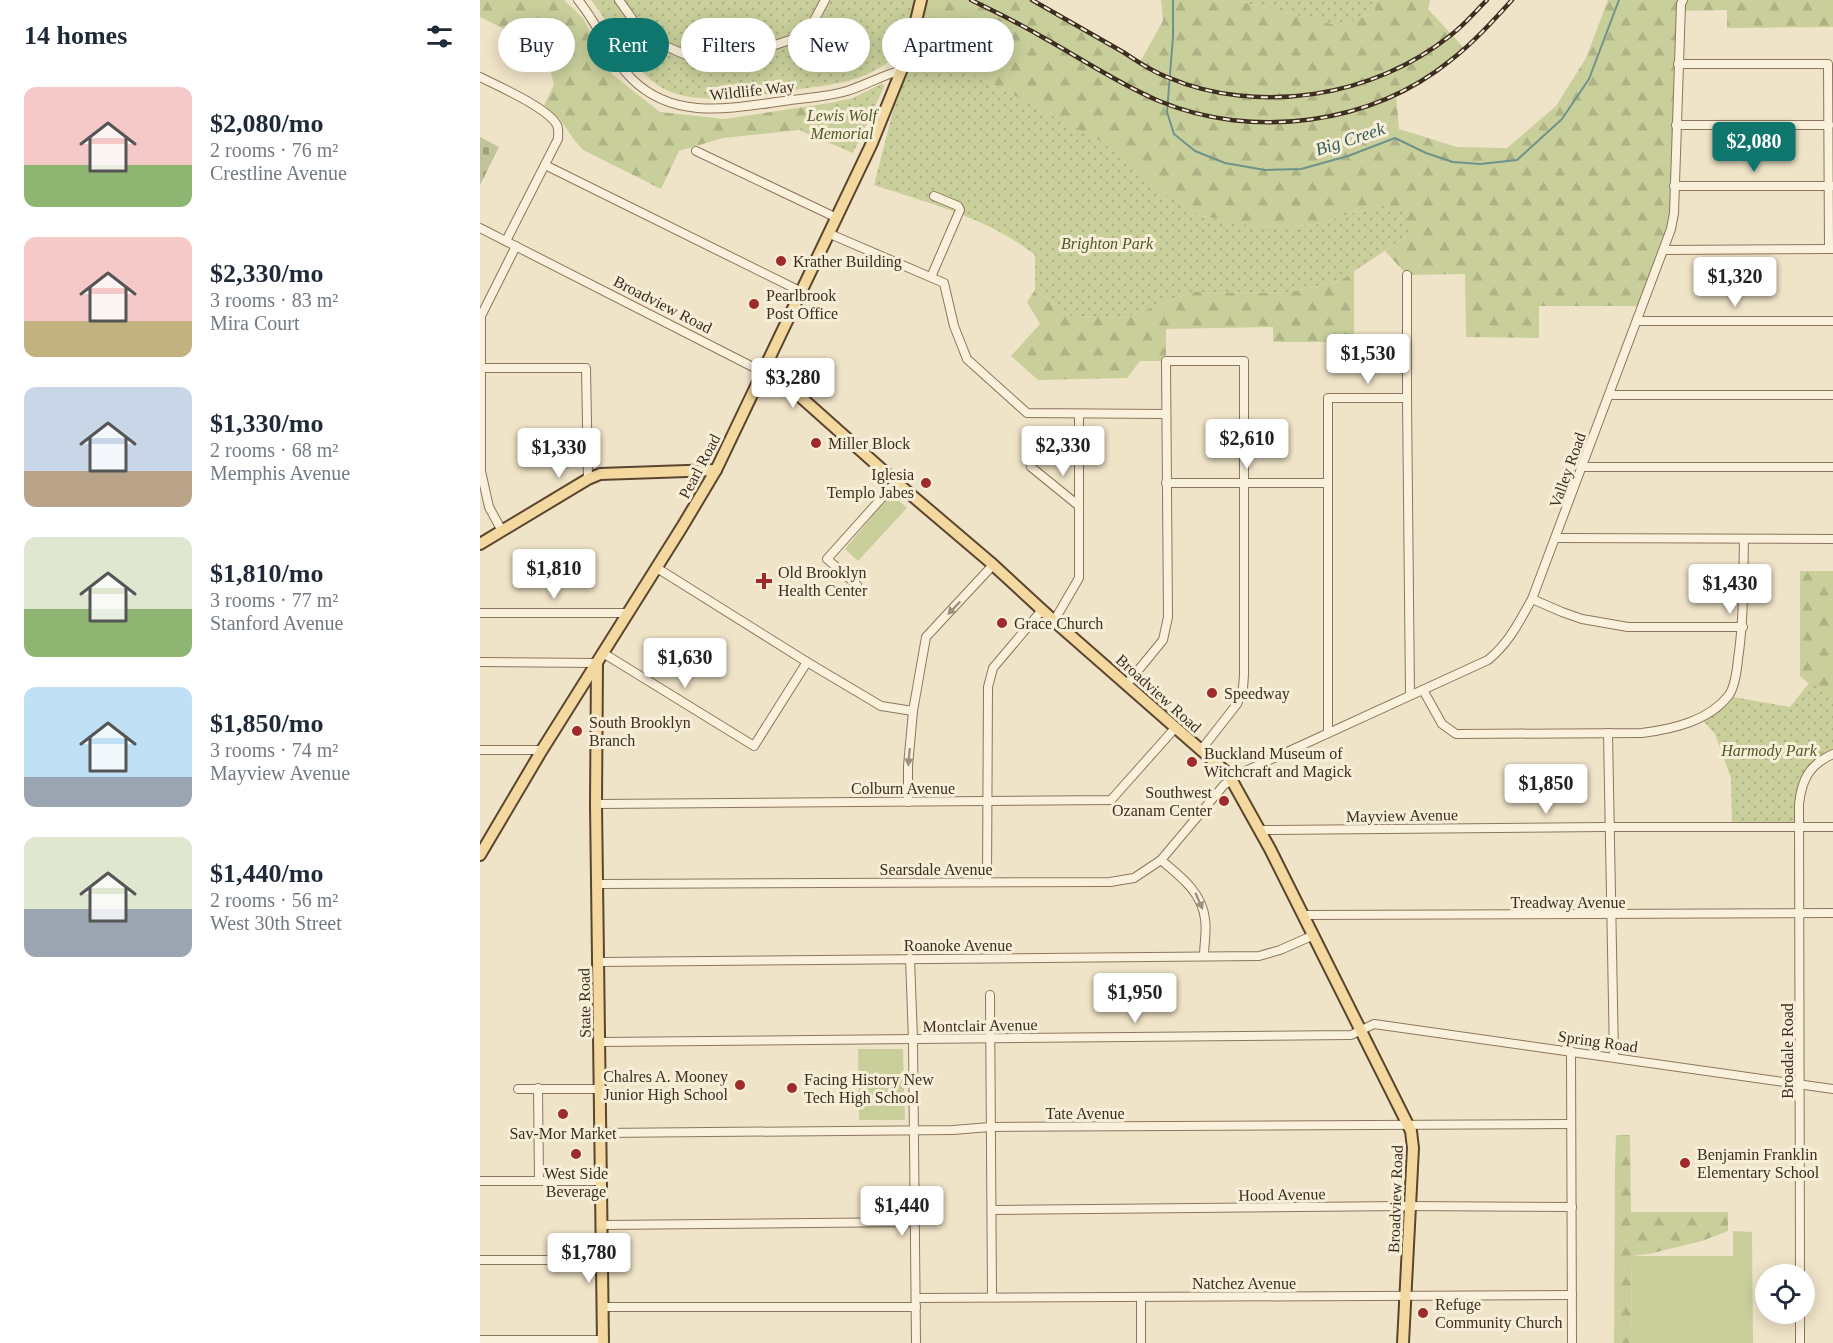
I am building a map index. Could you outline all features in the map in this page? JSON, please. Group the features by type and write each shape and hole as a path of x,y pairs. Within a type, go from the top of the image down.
{"main road":[{"name":"Pearl Road","path":"917,18 921,0"},
{"name":"Pearl Road","path":"482,850 716,470 830,234 872,143 901,72"},
{"name":"Broadview Road","path":"764,370 776,375 993,565 1176,727 1231,779 1304,915 1409,1125 1413,1148 1403,1343"},
{"path":"480,544 600,474 716,470"},
{"name":"State Road","path":"597,663 596,804 603,1342"}],"street":[{"name":"Wildlife Way","path":"578,0 633,81 649,93 687,108 709,110 733,108 843,92 897,72"},
{"path":"619,0 645,37 695,59 720,54 758,51 794,39 808,32 825,0"},
{"name":"Valley Road","path":"1231,779 1488,660 1512,636 1532,599 1556,538 1664,250 1674,215 1678,64 1683,0"},
{"path":"1664,250 1831,249 1828,64 1678,64"},
{"path":"480,76 529,101 552,119 558,129 558,139 506,241"},
{"path":"1676,125 1829,125"},
{"path":"696,151 837,218"},
{"path":"545,165 802,292"},
{"path":"1674,186 1831,186"},
{"path":"931,277 960,210 958,206 934,196"},
{"name":"Broadview Road","path":"480,228 751,366 764,370"},
{"path":"830,234 944,283 954,326 967,359 1027,413 1166,414"},
{"path":"502,531 489,507 481,471 481,316 516,246"},
{"path":"1407,275 1410,695"},
{"path":"1637,321 1833,321"},
{"path":"1127,684 1162,640 1168,617 1166,361 1244,361 1243,688 1238,704 1201,750"},
{"path":"481,368 586,368 588,479"},
{"path":"1610,395 1833,395"},
{"path":"1328,733 1328,398 1407,398"},
{"path":"1054,621 1079,578 1079,414"},
{"path":"1583,467 1833,466"},
{"path":"1031,467 1079,506"},
{"path":"857,585 827,559 896,482"},
{"path":"1166,483 1328,483"},
{"path":"1556,538 1833,539"},
{"path":"1423,690 1442,724 1456,734 1642,733 1661,731 1697,719 1716,708 1730,693 1737,671 1743,627 1744,539"},
{"path":"908,802 908,766 913,711 926,637 993,565"},
{"path":"657,568 882,706 913,711"},
{"path":"1532,599 1582,619 1620,626 1743,627"},
{"path":"987,882 988,687 993,668 1042,610"},
{"path":"480,613 628,613"},
{"path":"603,653 754,746 807,662"},
{"path":"480,662 597,663"},
{"name":"Colburn Avenue","path":"596,804 1111,800 1176,727"},
{"path":"1608,733 1614,1057"},
{"path":"480,750 542,750"},
{"name":"Broadale Road","path":"1800,1264 1799,804 1803,781 1816,765 1833,754"},
{"name":"Searsdale Avenue","path":"598,884 1110,882 1134,878 1161,860 1231,779"},
{"name":"Mayview Avenue","path":"1260,830 1833,827"},
{"path":"1161,860 1193,889 1200,901 1205,919 1203,956"},
{"name":"Treadway Avenue","path":"1304,915 1833,913"},
{"name":"Roanoke Avenue","path":"598,962 1259,956 1280,950 1314,935"},
{"path":"910,958 916,1343"},
{"path":"990,995 992,1297"},
{"name":"Spring Road","path":"1361,1029 1374,1024 1833,1089"},
{"name":"Montclair Avenue","path":"599,1042 1351,1035 1361,1029"},
{"path":"1571,1051 1572,1343"},
{"path":"538,1088 538,1181"},
{"path":"518,1089 600,1089"},
{"name":"Tate Avenue","path":"601,1133 953,1130 990,1127 1570,1124"},
{"path":"480,1181 602,1181"},
{"name":"Hood Avenue","path":"992,1210 1410,1206 1572,1207"},
{"path":"602,1224 915,1222"},
{"path":"480,1260 602,1260"},
{"name":"Natchez Avenue","path":"916,1298 1572,1295"},
{"path":"1141,1297 1141,1343"},
{"path":"603,1308 916,1307"},
{"path":"1800,1324 1800,1343"},
{"path":"480,1340 603,1342"}],"green space":[{"path":"480,0 564,0 583,18 587,26 587,72 611,72 660,112 725,119 830,103 799,130 723,138 679,151 661,189 583,150 559,118 544,105 554,85 551,72 575,72 575,18 498,18 498,26 480,17"},
{"path":"591,0 918,0 914,18 882,18 882,66 868,74 844,82 819,86 744,97 707,99 673,93 659,86 643,72 669,72 669,18 604,18"},
{"path":"921,0 1032,0 1140,62 1163,21 1161,0 1234,0 1341,26 1375,12 1374,0 1430,0 1428,9 1464,48 1451,60 1396,94 1399,129 1457,147 1507,148 1556,106 1586,58 1608,0 1833,0 1833,27 1727,28 1727,10 1680,11 1674,215 1642,306 1539,306 1539,338 1466,337 1465,274 1407,275 1385,251 1410,234 1379,205 1314,225 1258,227 1202,216 1153,187 1103,143 969,72 1014,72 1014,18 917,18"},
{"path":"1234,0 1374,0 1375,12 1341,26"},
{"name":"Brighton Park","path":"903,72 970,72 1104,143 1153,187 1202,216 1258,227 1314,225 1379,205 1406,212 1410,234 1338,282 1285,293 1193,292 1124,318 1071,316 1035,290 1035,255 1017,242 958,213 874,185"},
{"name":"Lewis Wolf Memorial","path":"883,83 884,87 853,153 799,130 830,103 853,98"},
{"path":"480,137 499,147 480,185"},
{"path":"1354,271 1354,342 1273,342 1273,327 1166,329 1166,361 1140,361 1127,378 1038,380 1011,356 1040,324 1027,302 1035,290 1071,316 1124,318 1193,292 1285,293 1338,282"},
{"path":"891,494 907,508 858,561 845,549"},
{"path":"1800,571 1833,571 1833,705 1800,676"},
{"name":"Harmody Park","path":"1809,683 1833,695 1833,754 1803,781 1800,827 1732,827 1731,778 1715,734 1703,721 1727,705 1733,697 1790,707"},
{"path":"858,1049 903,1049 905,1120 859,1120"},
{"path":"1616,1135 1630,1135 1631,1212 1728,1212 1728,1231 1702,1241 1632,1256 1631,1343 1614,1343"},
{"path":"1733,1231 1752,1232 1753,1343 1631,1343 1632,1256 1733,1256"}],"waterway":[{"name":"Big Creek","path":"1173,0 1173,37 1167,112 1174,134 1195,151 1225,163 1265,170 1301,169 1348,156 1395,138 1426,153 1453,162 1480,164 1517,160 1562,119 1589,79 1619,0"}],"railway":[{"path":"971,0 1159,101 1195,113 1233,120 1272,122 1310,119 1348,112 1385,99 1419,82 1467,46 1512,0"},
{"path":"1032,0 1167,77 1202,89 1239,96 1277,97 1314,94 1351,86 1387,73 1420,56 1451,35 1487,0"}],"place":[{"name":"Krather Building","path":"781,261"},
{"name":"Pearlbrook Post Office","path":"754,304"},
{"name":"Miller Block","path":"816,443"},
{"name":"Iglesia Templo Jabes","path":"926,483"},
{"name":"Old Brooklyn Health Center","path":"764,581"},
{"name":"Grace Church","path":"1002,623"},
{"name":"Speedway","path":"1212,693"},
{"name":"South Brooklyn Branch","path":"577,731"},
{"name":"Buckland Museum of Witchcraft and Magick","path":"1192,762"},
{"name":"Southwest Ozanam Center","path":"1224,801"},
{"name":"Chalres A. Mooney Junior High School","path":"740,1085"},
{"name":"Facing History New Tech High School","path":"792,1088"},
{"name":"Sav-Mor Market","path":"563,1114"},
{"name":"West Side Beverage","path":"576,1154"},
{"name":"Benjamin Franklin Elementary School","path":"1685,1163"},
{"name":"Refuge Community Church","path":"1423,1313"}]}
